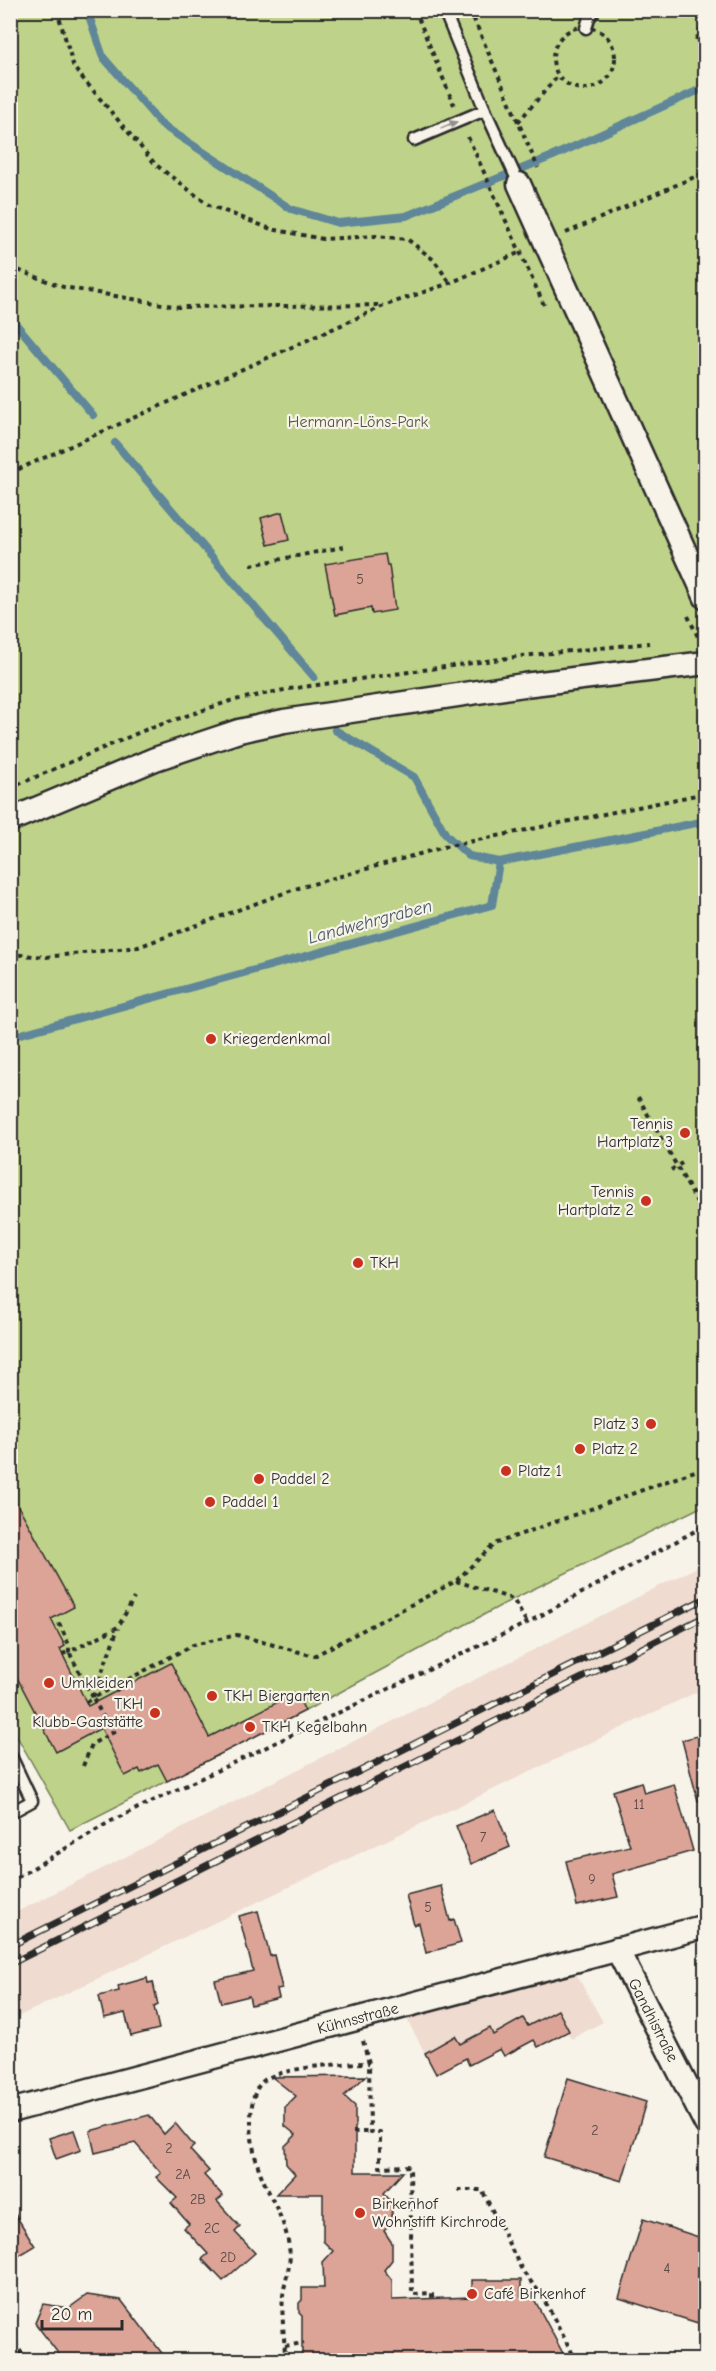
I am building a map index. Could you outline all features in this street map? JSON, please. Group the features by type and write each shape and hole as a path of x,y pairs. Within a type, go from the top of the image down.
{"street":[{"path":"519,184 705,598"},
{"path":"10,820 155,759 239,731 284,721 513,687 705,663"},
{"name":"Kühnsstraße","path":"10,2111 705,1926"},
{"name":"Gandhistraße","path":"617,1949 705,2124"}],"lane":[{"path":"444,10 485,110 519,184"},
{"path":"586,28 595,10"},
{"path":"414,140 485,110"},
{"path":"10,1754 32,1801 10,1813"}],"path":[{"path":"57,10 74,68 156,165 209,205 272,229 324,239 376,236 407,239 434,260 450,283"},
{"path":"415,10 460,120 494,194"},
{"path":"470,10 541,174"},
{"path":"696,40 705,18"},
{"path":"586,28 604,35 611,43 614,53 611,74 595,87 574,88 558,76 553,57 555,47 567,32 586,28"},
{"path":"518,122 558,76"},
{"path":"10,473 386,305 450,283 705,172"},
{"path":"10,267 63,287 178,307 386,305"},
{"path":"251,565 348,546"},
{"path":"10,954 46,957 138,947 295,889 444,847 705,793"},
{"path":"638,1097 705,1218"},
{"path":"671,1170 682,1163"},
{"path":"86,1702 193,1645 237,1635 315,1656 456,1581 494,1544 705,1467"},
{"path":"10,1882 111,1821 527,1623 705,1526"},
{"path":"456,1581 513,1599 527,1623"},
{"path":"93,1698 118,1627 134,1598"},
{"path":"59,1623 69,1645 69,1652 112,1733"},
{"path":"62,1654 118,1627"},
{"path":"83,1766 92,1744 120,1730"},
{"path":"363,2040 369,2063 370,2132"},
{"path":"285,2361 283,2297 290,2260 289,2247 285,2226 258,2166 252,2145 252,2099 262,2082 286,2072 369,2063"},
{"path":"353,2132 380,2132 380,2167 410,2166 412,2294 432,2293 432,2300"},
{"path":"458,2190 482,2190 524,2272 541,2294 576,2361"},
{"path":"10,2335 26,2361"},
{"path":"285,2346 304,2343"}],"shaded area":[{"path":"705,1563 705,1688 11,2020 11,1915"},
{"path":"569,1961 603,2022 571,2039 567,2032 538,2047 533,2041 504,2056 499,2049 469,2065 465,2058 436,2074 400,2006"}],"green space":[{"name":"Hermann-Löns-Park","path":"10,11 706,11 705,1505 513,1599 305,1711 70,1830 10,1724"}],"building":[{"path":"282,512 289,540 268,545 261,518"},
{"path":"385,554 387,565 389,565 395,610 372,614 371,608 335,615 325,564"},
{"path":"10,1491 74,1607 51,1619 65,1646 60,1649 88,1706 171,1663 209,1737 296,1693 305,1711 167,1781 158,1764 141,1773 139,1769 125,1776 101,1728 56,1752 10,1664"},
{"path":"705,1734 705,1800 698,1801 682,1740"},
{"path":"641,1782 644,1793 674,1784 693,1851 612,1874 618,1897 577,1906 566,1861 630,1846 613,1791"},
{"path":"495,1810 510,1847 471,1864 456,1826"},
{"path":"441,1886 450,1921 454,1919 461,1943 426,1953 419,1923 414,1925 406,1895"},
{"path":"258,1911 270,1956 274,1955 282,1988 277,1989 279,1998 251,2005 249,1996 221,2003 215,1980 253,1971 239,1916"},
{"path":"147,1978 148,1983 153,1982 158,2005 154,2007 159,2029 131,2036 125,2013 104,2018 99,1996 119,1991 118,1986"},
{"path":"558,2010 569,2031 538,2047 534,2040 504,2056 500,2049 469,2065 466,2058 436,2074 425,2053 455,2036 460,2044 490,2028 493,2035 523,2018 528,2026"},
{"name":"Birkenhof Wohnstift Kirchrode","path":"366,2076 344,2096 355,2106 355,2172 403,2172 384,2193 392,2203 392,2222 384,2231 392,2243 392,2260 384,2270 392,2280 392,2300 472,2297 472,2280 521,2280 521,2297 533,2297 567,2361 302,2361 302,2316 299,2313 299,2303 302,2300 302,2288 324,2288 323,2262 333,2251 323,2241 323,2194 276,2194 295,2174 286,2164 285,2146 296,2135 285,2126 285,2107 296,2096 272,2077"},
{"path":"568,2078 646,2102 622,2181 544,2157"},
{"path":"149,2115 164,2134 175,2123 194,2146 190,2150 209,2171 204,2175 223,2196 217,2201 240,2227 235,2232 255,2253 223,2281 202,2259 208,2254 184,2228 189,2224 171,2203 177,2198 156,2177 161,2173 135,2143 95,2153 90,2131"},
{"path":"74,2130 81,2150 56,2159 49,2138"},
{"path":"10,2206 35,2246 10,2261"},
{"path":"643,2219 705,2239 705,2297 698,2323 619,2298"},
{"path":"87,2295 121,2300 168,2361 64,2361 35,2323 43,2304 69,2308"}],"waterway":[{"path":"87,10 103,57 162,125 291,209 338,223 406,216 553,156 706,87"},
{"path":"10,317 93,415"},
{"path":"115,443 314,677"},
{"path":"335,730 414,777 446,835 469,856 499,862"},
{"name":"Landwehrgraben","path":"10,1037 492,905 499,862 706,821"}],"railway":[{"path":"10,1946 706,1598"},
{"path":"10,1964 706,1616"}],"place":[{"name":"Kriegerdenkmal","path":"211,1039"},
{"name":"Tennis Hartplatz 3","path":"685,1133"},
{"name":"Tennis Hartplatz 2","path":"646,1201"},
{"name":"TKH","path":"358,1263"},
{"name":"Platz 3","path":"651,1424"},
{"name":"Platz 2","path":"580,1449"},
{"name":"Platz 1","path":"506,1471"},
{"name":"Paddel 2","path":"259,1479"},
{"name":"Paddel 1","path":"210,1502"},
{"name":"Umkleiden","path":"49,1683"},
{"name":"TKH Biergarten","path":"212,1696"},
{"name":"TKH Klubb-Gaststätte","path":"155,1713"},
{"name":"TKH Kegelbahn","path":"250,1727"},
{"name":"Birkenhof Wohnstift Kirchrode","path":"360,2213"},
{"name":"Café Birkenhof","path":"472,2294"}]}
